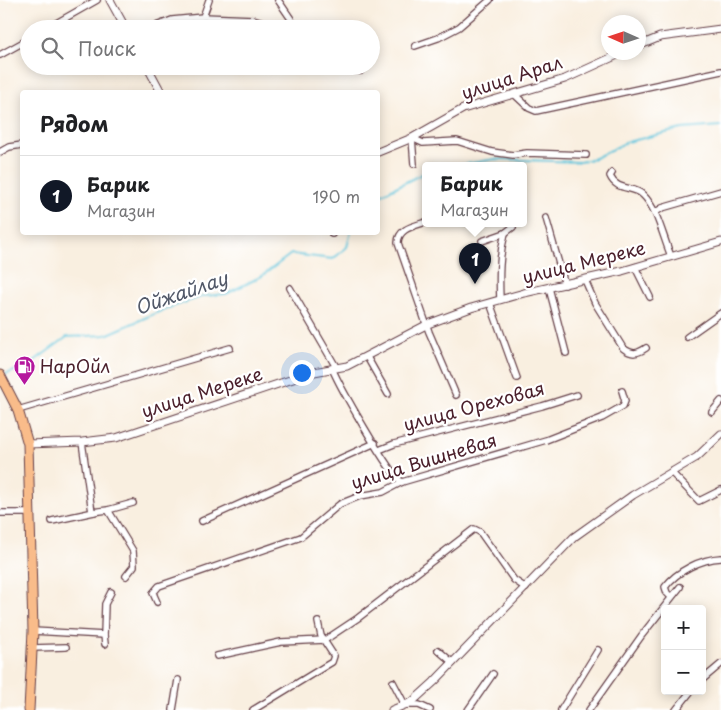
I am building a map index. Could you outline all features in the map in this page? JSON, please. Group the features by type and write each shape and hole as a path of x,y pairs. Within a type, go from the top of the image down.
{"main road":[{"path":"0,375 18,410 28,444 33,631 30,710"}],"street":[{"path":"62,20 97,0"},
{"path":"110,0 121,20"},
{"path":"203,18 209,0"},
{"path":"278,0 290,20"},
{"path":"415,46 438,38 459,27 490,0"},
{"path":"172,20 203,18 258,20"},
{"path":"646,43 660,37 721,30"},
{"path":"0,55 20,44"},
{"name":"улица Арал","path":"380,151 412,138 463,109 565,79 607,60"},
{"path":"514,94 529,108 536,111 721,71"},
{"path":"152,75 159,90"},
{"path":"414,164 412,138 423,143 457,141 492,152 513,155 527,153 586,155"},
{"path":"0,152 9,147 20,145"},
{"path":"612,173 610,176 615,184 639,191 656,212 655,216 671,256"},
{"path":"656,212 662,208 721,191"},
{"path":"546,218 565,285"},
{"path":"422,224 403,231 398,237 398,243 456,396"},
{"path":"482,241 505,233 514,227"},
{"path":"500,252 505,233"},
{"path":"490,238 496,238 500,242 498,271 500,300"},
{"name":"улица Мереке","path":"28,444 82,442 116,438 232,398 334,367 347,366 428,324 490,303 635,267 721,242"},
{"path":"635,267 650,297"},
{"path":"585,280 594,303 623,348 630,354 636,354 646,348"},
{"path":"290,288 379,450 396,478 402,482"},
{"path":"549,288 566,353"},
{"path":"490,303 517,378"},
{"path":"687,337 721,313"},
{"path":"18,410 230,348"},
{"path":"367,357 388,394"},
{"name":"улица Вишневая","path":"157,602 153,593 159,586 301,537 340,504 360,496 382,492 402,482 546,440 602,418 623,406 625,400 622,391"},
{"name":"улица Ореховая","path":"379,450 394,444 542,406 577,395"},
{"path":"712,412 721,401"},
{"path":"406,705 434,682 453,663 574,537 634,495 697,457 721,434"},
{"path":"82,442 91,512"},
{"path":"202,521 375,443"},
{"path":"671,472 699,501 721,490"},
{"path":"52,521 108,510 133,502"},
{"path":"108,510 132,551 134,566 126,576"},
{"path":"0,514 31,513"},
{"path":"217,656 281,642 324,640 358,618 474,529 480,532 514,580 526,588"},
{"path":"671,597 667,593 666,587 671,580 702,562 721,558"},
{"path":"589,710 680,587"},
{"path":"105,644 105,604 111,592"},
{"path":"253,710 332,662 334,656 324,640 318,622"},
{"path":"33,631 104,634"},
{"path":"32,648 66,647"},
{"path":"438,650 453,663"},
{"path":"561,710 598,650"},
{"path":"706,677 721,664"},
{"path":"468,710 493,674"},
{"path":"173,710 178,680"},
{"path":"393,682 406,705"},
{"path":"676,710 688,695"},
{"path":"392,710 406,705 419,705 430,710"}],"waterway":[{"name":"Ойжайлау","path":"478,162 495,159 580,162 595,158 627,142 682,129 721,126"},
{"name":"Ойжайлау","path":"380,195 422,174"},
{"name":"Ойжайлау","path":"6,374 26,367 67,337 106,335 163,310 204,296 226,294 262,276 291,254 333,259 347,247 350,235"}],"place":[{"name":"Барик","path":"475,284"},
{"name":"НарОйл","path":"24,386"}]}
